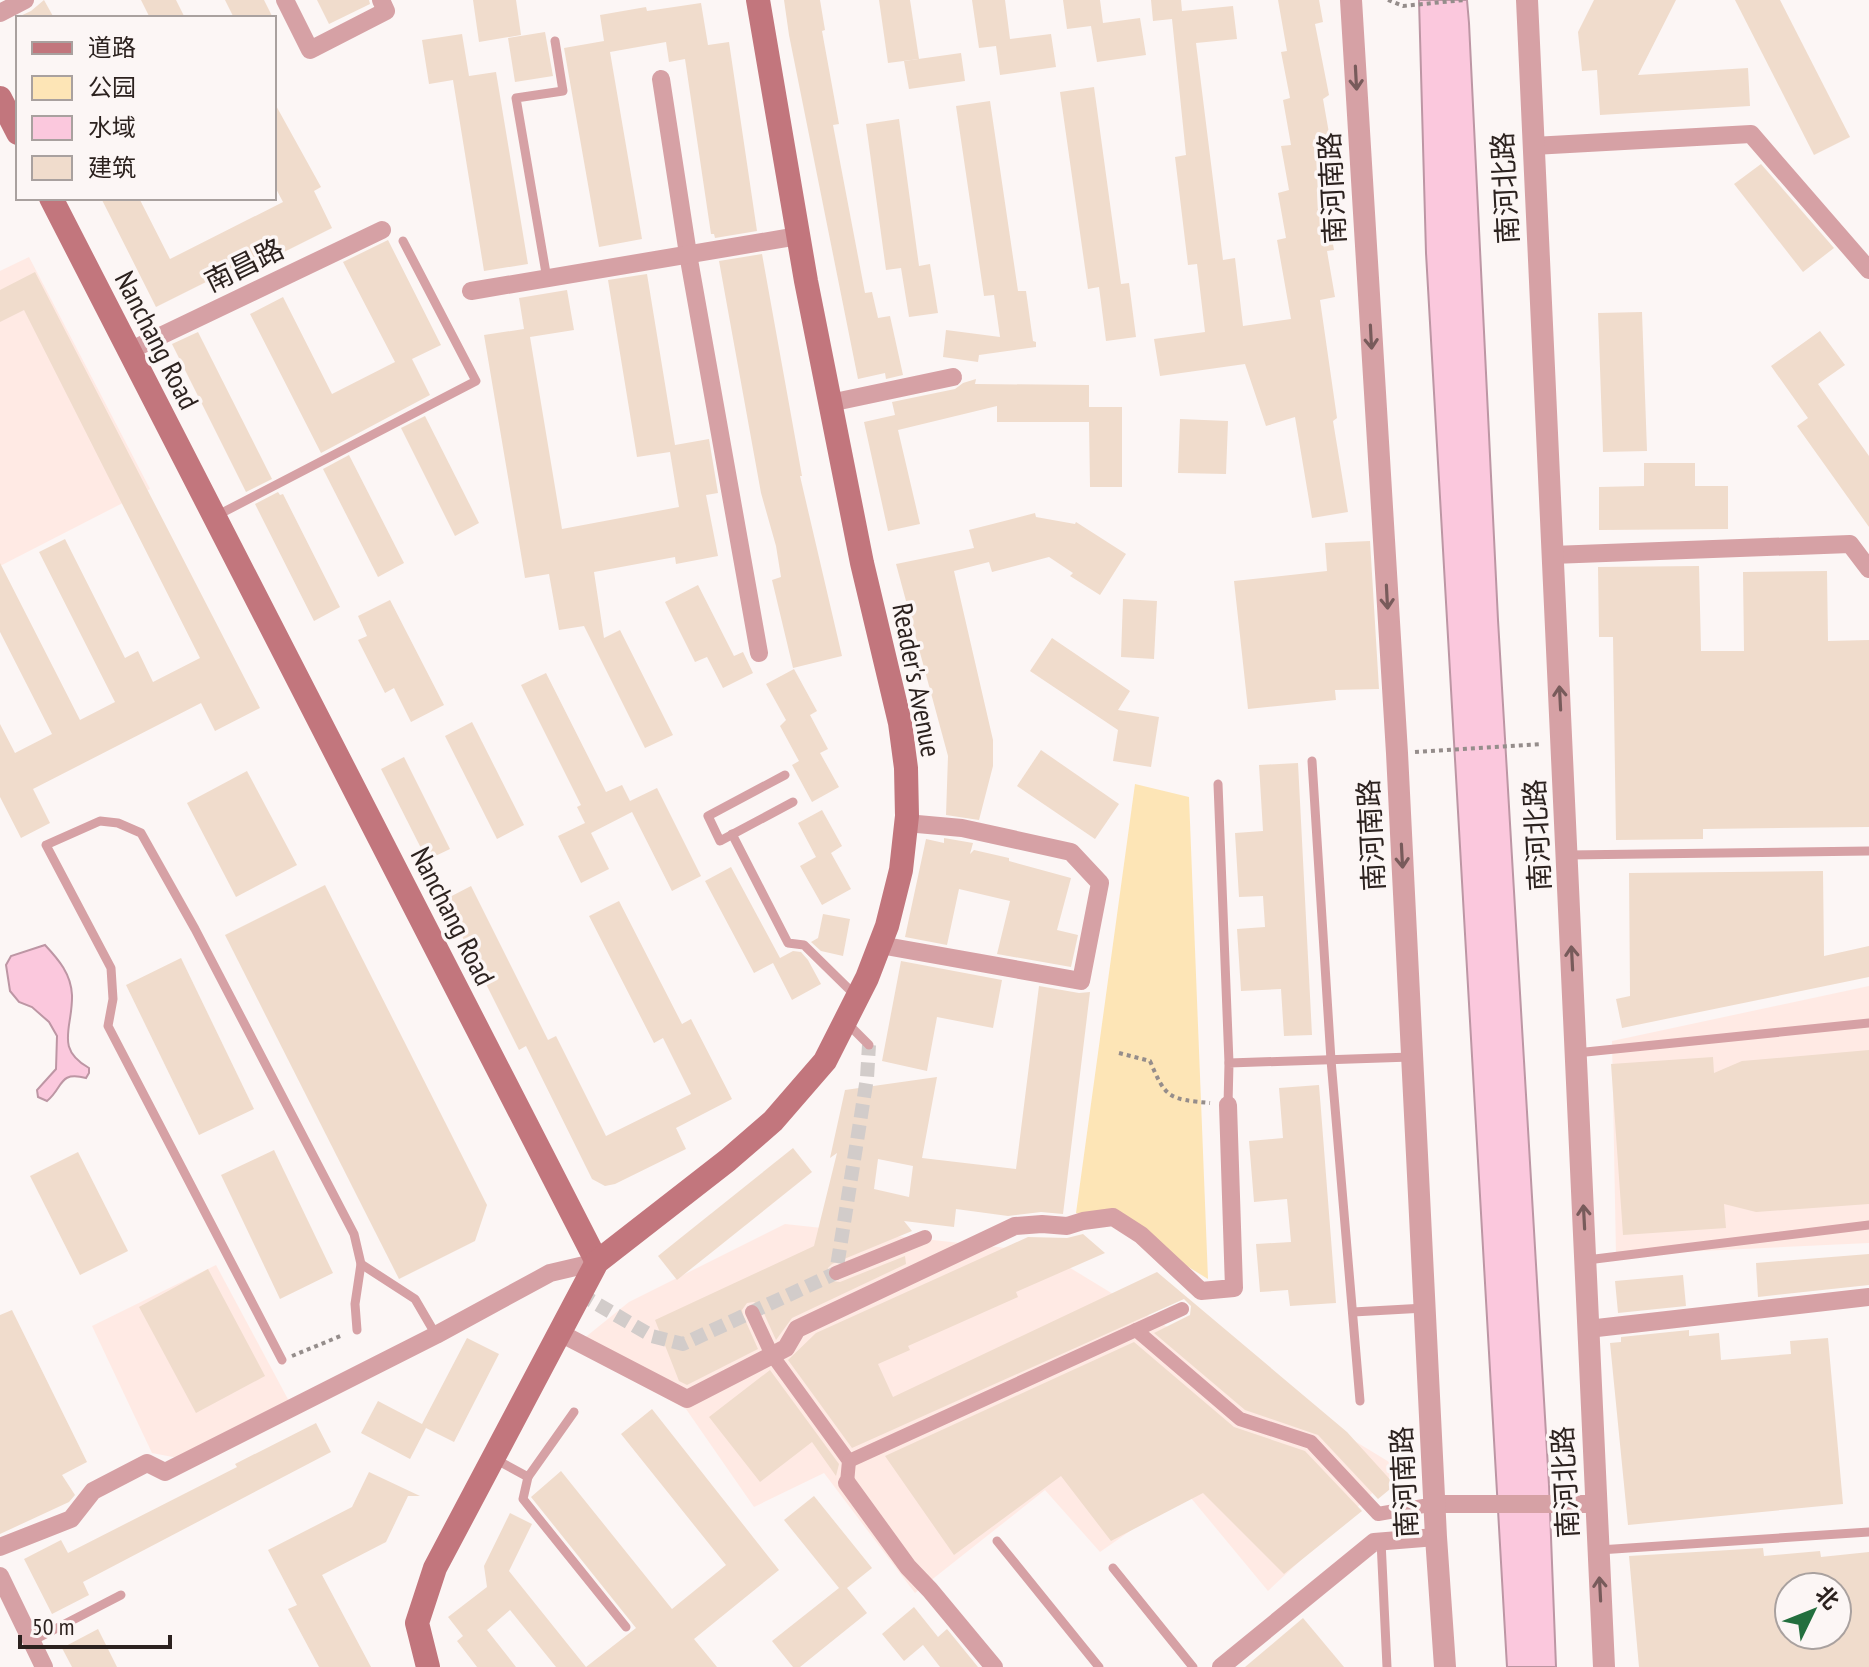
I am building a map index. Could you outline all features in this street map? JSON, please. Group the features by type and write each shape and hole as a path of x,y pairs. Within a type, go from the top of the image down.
{"main road":[{"name":"Reader's Avenue","path":"597,1262 773,1121 825,1061 858,998 880,945 901,870 906,823 906,768 900,723 862,563 830,403 758,0"},
{"path":"0,98 16,129"},
{"name":"Nanchang Road","path":"52,200 597,1262"},
{"path":"428,1667 417,1623 435,1568 597,1262"}],"street":[{"path":"0,13 25,0"},
{"path":"285,0 310,50 386,11 381,0"},
{"name":"南河南路","path":"1351,0 1397,753 1445,1667"},
{"name":"南河北路","path":"1527,0 1604,1667"},
{"path":"661,79 688,254 759,653"},
{"path":"1533,146 1751,134 1869,270"},
{"name":"南昌路","path":"129,351 382,230"},
{"path":"471,291 798,236"},
{"path":"830,403 953,377"},
{"path":"1552,555 1850,544 1869,569"},
{"path":"880,945 1081,981 1100,883 1071,852 962,828 906,823"},
{"path":"560,1333 687,1399 786,1348 797,1329 1015,1226 1067,1226 1113,1217 1141,1235 1201,1291 1234,1288 1228,1105"},
{"path":"836,1273 925,1237"},
{"path":"0,1547 71,1519 93,1491 147,1463 165,1472 436,1335 550,1273 597,1262"},
{"path":"1588,1329 1869,1297"},
{"path":"849,1461 1182,1309"},
{"path":"752,1312 772,1355 849,1461 847,1483 908,1567 994,1667"},
{"path":"1136,1330 1240,1419 1311,1442 1378,1514 1435,1504 1597,1504"},
{"path":"1221,1667 1374,1542 1436,1537"},
{"path":"0,1576 44,1667"}],"lane":[{"path":"547,279 516,98 563,91 555,41"},
{"path":"214,517 476,381 403,241"},
{"path":"1312,761 1331,1060 1360,1401"},
{"path":"785,775 708,816 720,841 793,802"},
{"path":"1218,784 1228,1105"},
{"path":"282,1360 108,1026 113,999 111,968 46,845 100,821 118,823 141,833 195,929 354,1234 361,1264 355,1304 357,1330"},
{"path":"732,834 788,943 804,945 858,998"},
{"path":"1568,855 1869,851"},
{"path":"846,1021 869,1045"},
{"path":"1576,1053 1869,1023"},
{"path":"1229,1063 1412,1057"},
{"path":"1586,1260 1869,1225"},
{"path":"361,1264 415,1299 436,1335"},
{"path":"1353,1312 1425,1308"},
{"path":"574,1412 528,1477 523,1499 626,1627"},
{"path":"493,1458 528,1477"},
{"path":"1599,1550 1869,1532"},
{"path":"997,1541 1099,1667"},
{"path":"1381,1541 1387,1667"},
{"path":"1113,1568 1193,1667"},
{"path":"32,1641 121,1595"}],"path":[{"path":"1388,0 1403,6 1464,0"},
{"path":"1423,751 1519,745"},
{"path":"1119,1053 1150,1061 1162,1090 1180,1100 1228,1105"},
{"path":"282,1360 357,1330"}],"shaded area":[{"path":"29,257 150,489 0,566 0,271"},
{"path":"1869,986 1869,1243 1616,1255 1612,1041"},
{"path":"785,1224 1044,1252 1399,1468 1268,1591 1186,1492 1100,1552 1045,1490 915,1593 824,1473 754,1507 686,1409 572,1348 629,1302"},
{"path":"216,1265 290,1403 178,1458 152,1453 92,1326"}],"green space":[{"path":"1135,784 1189,797 1208,1279 1117,1223 1076,1213"}],"water":[{"path":"1419,0 1467,0 1469,23 1498,620 1549,1485 1556,1667 1507,1667 1426,253"},
{"path":"45,945 63,968 71,987 69,1045 78,1060 89,1068 86,1078 77,1076 66,1079 47,1101 38,1097 37,1090 56,1069 57,1036 49,1022 32,1007 19,1002 10,991 6,965 11,956"}],"building":[{"path":"44,0 53,16 20,16"},
{"path":"141,0 176,0 184,16 149,16"},
{"path":"225,0 264,0 272,16 233,16"},
{"path":"317,0 369,0 370,4 329,24"},
{"path":"473,0 516,0 521,35 479,42"},
{"path":"784,0 820,0 825,30 822,31 839,124 833,125 865,293 872,292 878,318 890,316 903,375 886,379 885,373 858,379"},
{"path":"879,0 910,0 919,59 888,63"},
{"path":"972,0 1005,0 1010,39 1051,34 1056,67 1000,75 996,46 979,48"},
{"path":"1063,0 1100,0 1103,23 1140,18 1146,55 1097,62 1091,26 1067,29"},
{"path":"1151,0 1181,0 1182,11 1233,6 1237,39 1196,43 1223,260 1235,258 1243,326 1291,319 1277,240 1286,238 1278,193 1289,190 1281,146 1291,145 1283,100 1290,98 1281,52 1287,51 1278,0 1319,0 1323,22 1315,24 1329,95 1323,99 1332,150 1325,151 1332,197 1325,198 1334,250 1327,251 1335,297 1320,300 1337,418 1333,421 1348,512 1312,518 1295,417 1266,426 1245,364 1160,376 1154,339 1205,332 1197,264 1188,265 1175,157 1186,155 1172,19 1153,21"},
{"path":"1594,0 1676,0 1638,75 1748,68 1750,106 1600,115 1597,70 1582,71 1578,32"},
{"path":"1735,0 1780,0 1850,137 1814,155"},
{"path":"701,3 708,45 729,42 757,231 715,238 711,234 685,59 669,62 666,42 610,52 642,239 599,247 564,48 604,41 600,15 646,7 647,11"},
{"path":"545,32 553,76 515,82 508,38"},
{"path":"462,34 469,76 496,72 528,264 484,271 453,80 429,84 422,40"},
{"path":"961,53 965,81 909,89 904,61"},
{"path":"1094,87 1121,284 1129,283 1136,337 1106,341 1099,287 1088,289 1060,92"},
{"path":"990,101 1018,291 1026,291 1036,347 979,355 978,362 943,357 946,330 1000,337 994,295 984,296 956,106"},
{"path":"276,106 321,187 314,191 332,228 210,289 206,282 156,307 102,200 140,200 170,259 283,202 276,189"},
{"path":"899,119 919,266 930,264 938,313 909,317 901,268 886,270 866,124"},
{"path":"1761,164 1834,248 1803,272 1734,184"},
{"path":"388,240 441,345 412,359 430,395 321,453 250,314 283,297 332,394 395,362 343,262"},
{"path":"762,254 800,476 842,656 793,668 772,580 781,577 776,546 761,493 719,261"},
{"path":"35,272 260,708 215,731 201,703 33,789 50,823 21,838 0,797 0,724 15,753 52,734 0,632 0,563 80,720 115,702 39,552 65,539 125,658 138,651 153,682 200,658 24,310 0,322 0,290"},
{"path":"647,274 675,445 709,439 718,493 706,495 718,556 676,564 675,557 594,572 604,638 620,630 673,735 645,748 584,626 559,630 549,574 525,578 484,335 524,329 519,298 567,290 574,330 530,337 562,529 679,507 670,452 637,457 608,280"},
{"path":"1642,312 1647,451 1603,452 1598,313"},
{"path":"1820,331 1845,365 1818,384 1869,456 1869,527 1797,426 1808,418 1771,366"},
{"path":"198,332 272,479 246,492 172,344"},
{"path":"976,379 975,384 1089,385 1089,407 1122,407 1122,487 1090,487 1089,422 997,422 997,406 898,430 920,524 888,531 864,422 895,415 892,402 955,389"},
{"path":"425,416 479,523 455,536 401,428"},
{"path":"1180,419 1228,421 1226,474 1178,473"},
{"path":"349,455 404,563 378,577 323,469"},
{"path":"1644,463 1695,463 1695,486 1728,486 1728,529 1599,530 1599,487 1644,486"},
{"path":"278,492 283,494 340,607 314,621 255,504"},
{"path":"1035,513 1036,517 1076,522 1126,554 1100,595 1070,576 1073,573 1049,557 992,572 989,562 954,571 993,740 993,766 979,820 946,815 948,756 896,564 974,548 969,530"},
{"path":"1370,541 1379,689 1335,690 1336,700 1248,709 1234,581 1327,571 1325,543"},
{"path":"1699,566 1701,651 1744,651 1743,572 1827,571 1828,641 1869,640 1869,827 1703,829 1703,839 1616,840 1613,637 1599,637 1598,567"},
{"path":"698,585 734,656 743,652 753,673 723,688 707,657 695,662 665,602"},
{"path":"1123,599 1157,601 1154,659 1121,657"},
{"path":"390,600 444,705 411,722 394,688 385,693 358,640 367,636 358,616"},
{"path":"1052,638 1130,691 1118,710 1159,717 1151,767 1113,761 1118,730 1030,671"},
{"path":"794,669 817,711 810,715 828,749 820,753 839,787 812,802 792,765 799,761 780,726 786,720 766,684"},
{"path":"546,673 606,792 622,785 630,801 657,788 701,876 672,891 632,812 591,833 609,869 581,883 558,836 585,823 577,807 581,805 521,685"},
{"path":"472,722 524,825 497,839 445,736"},
{"path":"1041,750 1119,804 1095,839 1017,786"},
{"path":"404,757 450,849 427,860 381,769"},
{"path":"1298,763 1312,1035 1284,1036 1281,989 1241,991 1237,929 1265,927 1263,896 1239,897 1235,833 1263,831 1259,765"},
{"path":"247,771 297,865 236,897 187,803"},
{"path":"822,810 842,846 831,853 851,889 822,905 800,866 816,857 798,823"},
{"path":"944,838 973,843 970,854 974,850 1009,858 1009,861 1071,878 1057,930 1078,935 1071,967 997,954 1010,901 959,889 947,945 905,937 926,839 944,843"},
{"path":"731,867 780,958 793,951 801,952 821,984 792,1000 773,963 754,973 705,881"},
{"path":"1823,871 1824,956 1869,946 1869,977 1622,1028 1616,999 1630,996 1629,873"},
{"path":"325,885 487,1205 475,1241 399,1279 225,935"},
{"path":"471,886 548,1040 556,1036 606,1136 691,1094 663,1038 654,1043 589,916 619,901 682,1024 691,1019 732,1099 676,1128 686,1149 615,1184 605,1186 592,1179 526,1046 519,1050 444,900"},
{"path":"823,914 850,919 843,956 821,951 811,942 818,938"},
{"path":"181,958 254,1109 199,1135 126,985"},
{"path":"901,961 1002,980 993,1028 937,1017 927,1071 882,1061"},
{"path":"1039,986 1090,992 1063,1214 1041,1212 1008,1216 956,1209 954,1227 904,1221 912,1231 832,1264 827,1276 831,1281 840,1282 905,1256 906,1264 792,1318 776,1340 761,1307 754,1302 747,1303 742,1310 743,1315 758,1349 687,1385 679,1381 655,1320 814,1246 837,1153 830,1158 845,1090 937,1077 922,1158 1016,1169","holes":["878,1159 913,1166 909,1197 874,1189"]},
{"path":"1869,1050 1869,1204 1756,1212 1724,1204 1726,1228 1623,1235 1611,1064 1713,1057 1714,1073 1742,1061"},
{"path":"1319,1085 1336,1303 1290,1306 1288,1290 1260,1292 1256,1244 1291,1242 1287,1199 1254,1202 1249,1141 1283,1138 1279,1088"},
{"path":"793,1148 812,1172 677,1280 658,1256"},
{"path":"274,1150 333,1273 280,1299 221,1175"},
{"path":"78,1152 128,1251 80,1275 30,1176"},
{"path":"1083,1234 1105,1253 1016,1292 1018,1297 908,1346 910,1350 878,1364 893,1397 1157,1272 1347,1432 1395,1485 1378,1499 1318,1435 1245,1410 1154,1333 1190,1315 1191,1306 1184,1299 852,1448 788,1360 816,1333 1028,1237 1067,1238"},
{"path":"1869,1254 1869,1285 1758,1297 1756,1263"},
{"path":"208,1269 265,1376 196,1413 139,1307"},
{"path":"1683,1275 1686,1306 1618,1313 1615,1281"},
{"path":"12,1310 87,1462 62,1475 75,1495 69,1502 0,1534 0,1315"},
{"path":"1689,1330 1689,1336 1719,1333 1721,1360 1791,1354 1790,1341 1828,1338 1843,1504 1628,1525 1610,1343 1621,1342 1621,1337"},
{"path":"467,1338 499,1354 454,1442 426,1428 410,1459 361,1433 378,1401 422,1424"},
{"path":"1134,1342 1234,1427 1305,1451 1362,1511 1284,1574 1203,1493 1111,1541 1061,1476 954,1555 885,1456"},
{"path":"770,1370 839,1464 836,1476 812,1442 760,1482 709,1417"},
{"path":"652,1409 779,1570 694,1639 717,1667 586,1667 636,1628 531,1497 561,1471 672,1609 726,1565 621,1434"},
{"path":"316,1423 331,1452 83,1582 89,1595 52,1614 24,1559 61,1540 68,1553"},
{"path":"369,1472 420,1496 408,1496 386,1542 322,1575 371,1667 319,1667 288,1609 297,1605 268,1550 352,1507"},
{"path":"814,1496 872,1568 847,1588 867,1613 800,1667 793,1667 772,1641 839,1588 784,1520"},
{"path":"510,1513 532,1524 509,1571 586,1667 556,1667 510,1610 487,1630 516,1667 477,1667 457,1641 463,1636 448,1617 487,1587 484,1566"},
{"path":"1763,1548 1764,1556 1820,1551 1821,1557 1869,1552 1869,1667 1639,1667 1629,1556"},
{"path":"914,1607 938,1637 947,1629 978,1667 940,1667 923,1645 904,1661 882,1634"},
{"path":"1303,1618 1344,1667 1245,1667"},
{"path":"98,1629 117,1667 72,1667 62,1648"}],"tunnel":[{"path":"580,1294 652,1336 683,1344 836,1273 867,1078 869,1045"}]}
